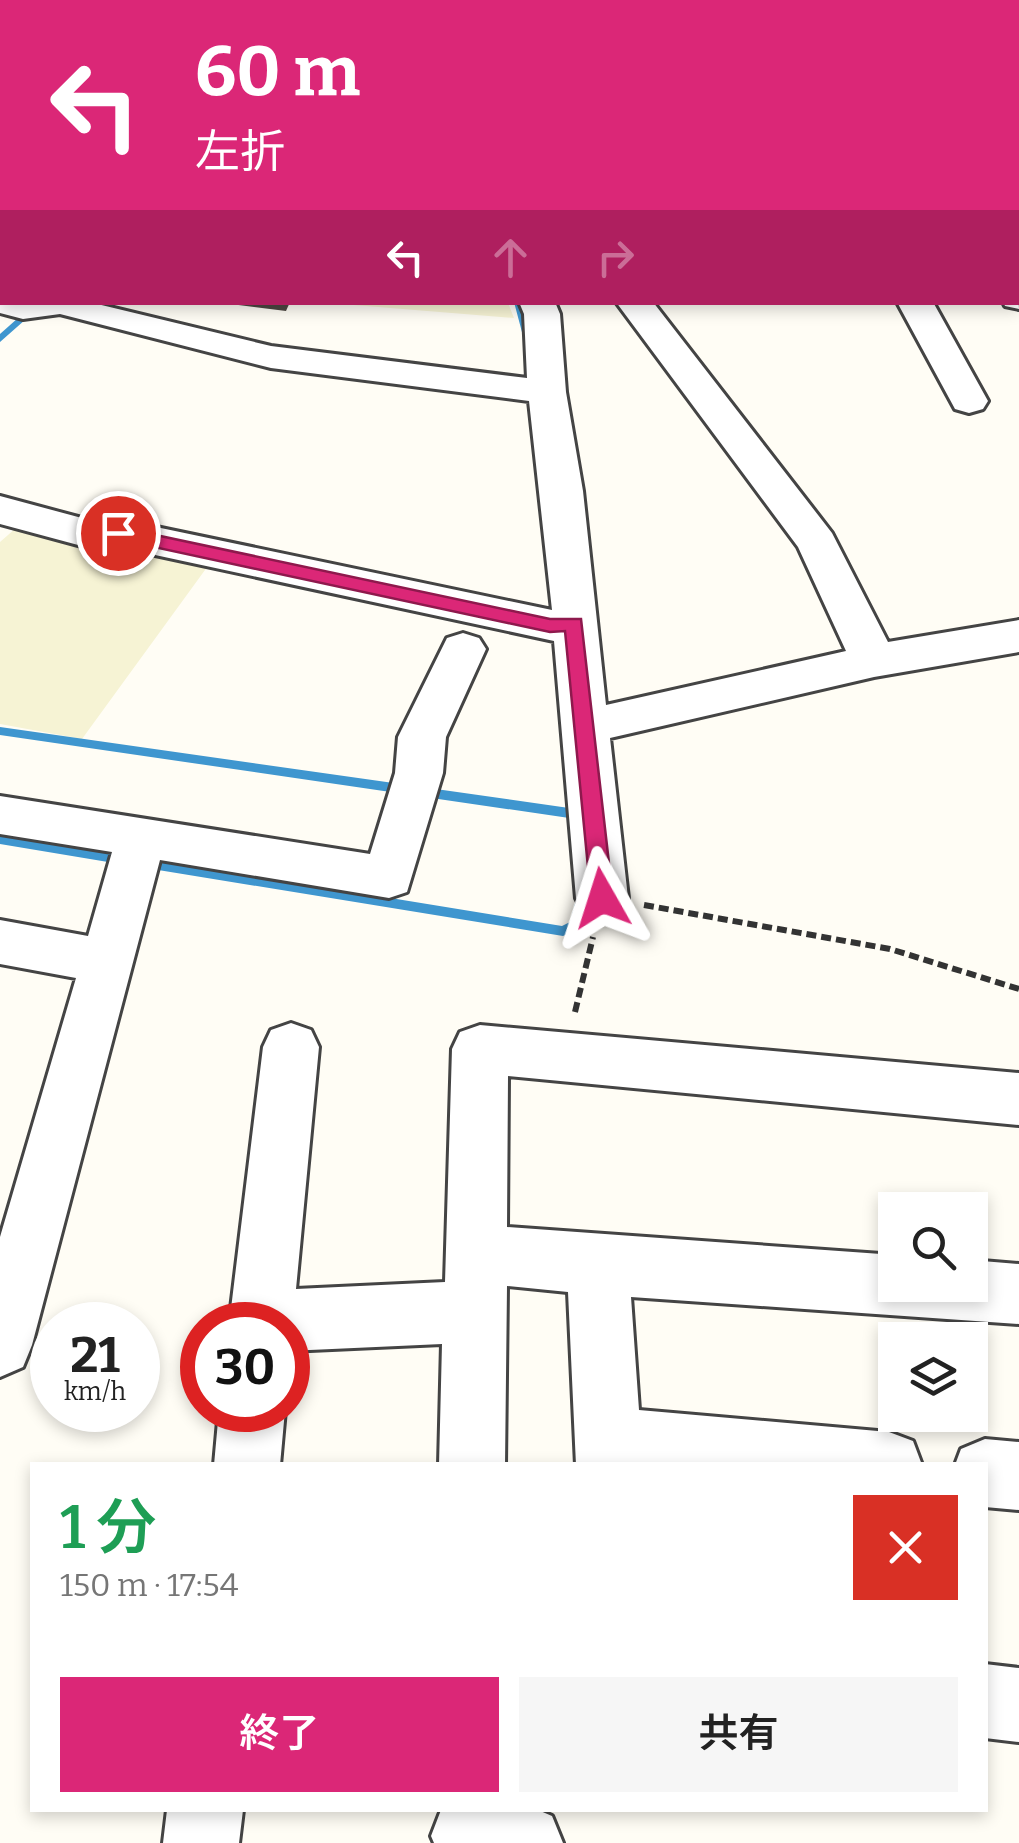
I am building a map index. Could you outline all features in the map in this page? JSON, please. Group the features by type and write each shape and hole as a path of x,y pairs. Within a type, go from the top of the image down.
{"street":[{"path":"8,313 54,305"},
{"path":"72,305 75,310 271,358 538,391"},
{"path":"538,305 542,314 538,391 562,491 565,625 584,727 602,898"},
{"path":"636,305 817,543 874,661"},
{"path":"917,305 969,401"},
{"path":"0,510 93,535 118,533 565,625"},
{"path":"584,727 874,661 1019,636"},
{"path":"0,815 136,854 389,877 413,794 422,738 463,649"},
{"path":"0,1345 136,854"},
{"path":"0,942 108,962"},
{"path":"263,1302 291,1047"},
{"path":"472,1462 480,1049 1019,1099"},
{"path":"310,1321 435,1316 475,1279 598,1265 1019,1294"},
{"path":"598,1265 608,1453 818,1462"},
{"path":"247,1462 250,1432"},
{"path":"988,1474 1019,1476"},
{"path":"988,1701 1019,1704"},
{"path":"201,1843 205,1812"}],"path":[{"path":"564,1057 602,898 890,949 1019,989"}],"shaded area":[{"path":"354,305 509,305 514,318"},
{"path":"24,521 213,559 82,739 0,724 0,542"}],"waterway":[{"path":"519,305 527,336"},
{"path":"0,339 30,312"},
{"path":"0,731 576,814"},
{"path":"0,839 126,860"},
{"path":"146,863 563,931 576,925 583,893"}],"route":[{"path":"118,533 550,626 574,624 602,898"}]}
